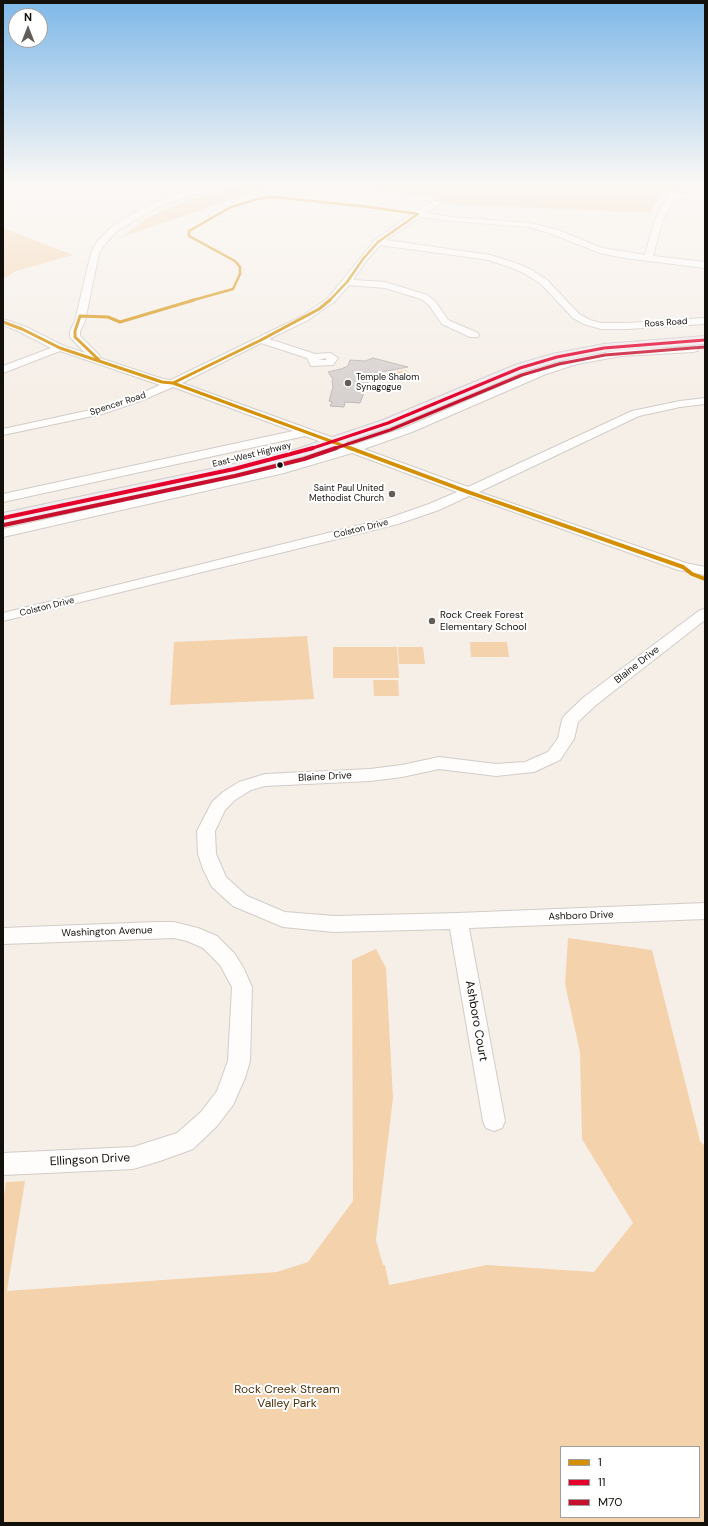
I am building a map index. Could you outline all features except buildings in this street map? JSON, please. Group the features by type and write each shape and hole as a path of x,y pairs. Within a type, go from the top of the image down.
{"main road":[{"name":"East-West Highway","path":"3,510 327,440 348,429 500,368 540,355 595,343 705,334"},
{"name":"East-West Highway","path":"3,518 284,457 327,440 414,413 539,361 578,352 640,348 705,340"}],"street":[{"path":"94,254 80,321 75,331 75,337 99,360"},
{"name":"Spencer Road","path":"3,432 98,412 139,398 173,383 261,340 319,309 331,300 347,282 367,254"},
{"name":"Ross Road","path":"467,254 490,258 515,266 537,276 576,316 587,322 610,327 705,321"},
{"path":"625,254 705,265"},
{"path":"347,282 385,285 417,294 432,303 445,322 474,335"},
{"path":"80,321 88,336 110,353 169,377 173,383"},
{"path":"3,322 22,329 60,348 162,382 173,383 468,492 683,568 692,574 705,579"},
{"path":"22,329 75,337 88,336"},
{"path":"261,340 315,357"},
{"path":"3,370 60,348"},
{"name":"East-West Highway","path":"3,533 290,468 353,449 408,430 542,372 575,361 640,348 693,349"},
{"name":"Colston Drive","path":"3,617 393,521 434,507 468,492 636,413 680,404 705,401"},
{"name":"East-West Highway","path":"3,498 305,432"},
{"path":"683,568 705,570"},
{"name":"Blaine Drive","path":"458,921 334,924 282,918 240,901 219,882 212,869 207,854 206,831 218,806 229,796 245,786 265,780 370,775 402,771 439,763 496,770 528,768 554,756 566,739 570,720 590,702 705,613"},
{"name":"Ashboro Drive","path":"458,921 705,911"},
{"name":"Ashboro Court","path":"458,921 494,1121"},
{"name":"Washington Avenue","path":"3,936 168,930 191,934 210,942"},
{"name":"Ellingson Drive","path":"3,1164 133,1158 185,1141 209,1119 225,1098 240,1061 242,987 227,958 210,942"}],"green space":[{"path":"3,254 73,255 16,271 3,279"},
{"path":"406,370 412,375 391,380 384,374"},
{"path":"307,636 314,699 170,705 174,642"},
{"path":"470,642 507,642 509,657 471,657"},
{"path":"333,647 397,647 399,678 333,678"},
{"path":"398,647 423,647 425,664 399,664"},
{"path":"373,680 398,680 399,696 374,696"},
{"name":"Rock Creek Stream Valley Park","path":"568,938 652,950 700,1141 705,1146 705,1523 3,1523 3,1202 6,1182 25,1181 7,1291 277,1272 308,1262 353,1201 352,960 376,949 386,968 393,1098 376,1240 383,1265 385,1265 389,1285 487,1265 594,1272 633,1223 582,1139 580,1052 565,984"}],"transit line":[{"name":"1","path":"99,360 75,337 75,331 80,316 108,317 120,322 233,289 240,274 240,267 235,261 223,254"},
{"name":"1","path":"173,383 261,340 319,309 331,300 347,282 367,254"},
{"name":"1","path":"3,322 22,329 60,348 162,382 173,383 468,492 683,567 692,574 705,579"},
{"name":"11","path":"3,518 234,469 302,452 388,423 520,368 557,357 604,348 705,340"},
{"name":"M70","path":"4,525 235,476 304,459 390,430 522,375 559,364 605,355 705,347"}],"place":[{"name":"Temple Shalom Synagogue","path":"348,383"},
{"name":"Saint Paul United Methodist Church","path":"392,494"},
{"name":"Rock Creek Forest Elementary School","path":"432,621"}]}
